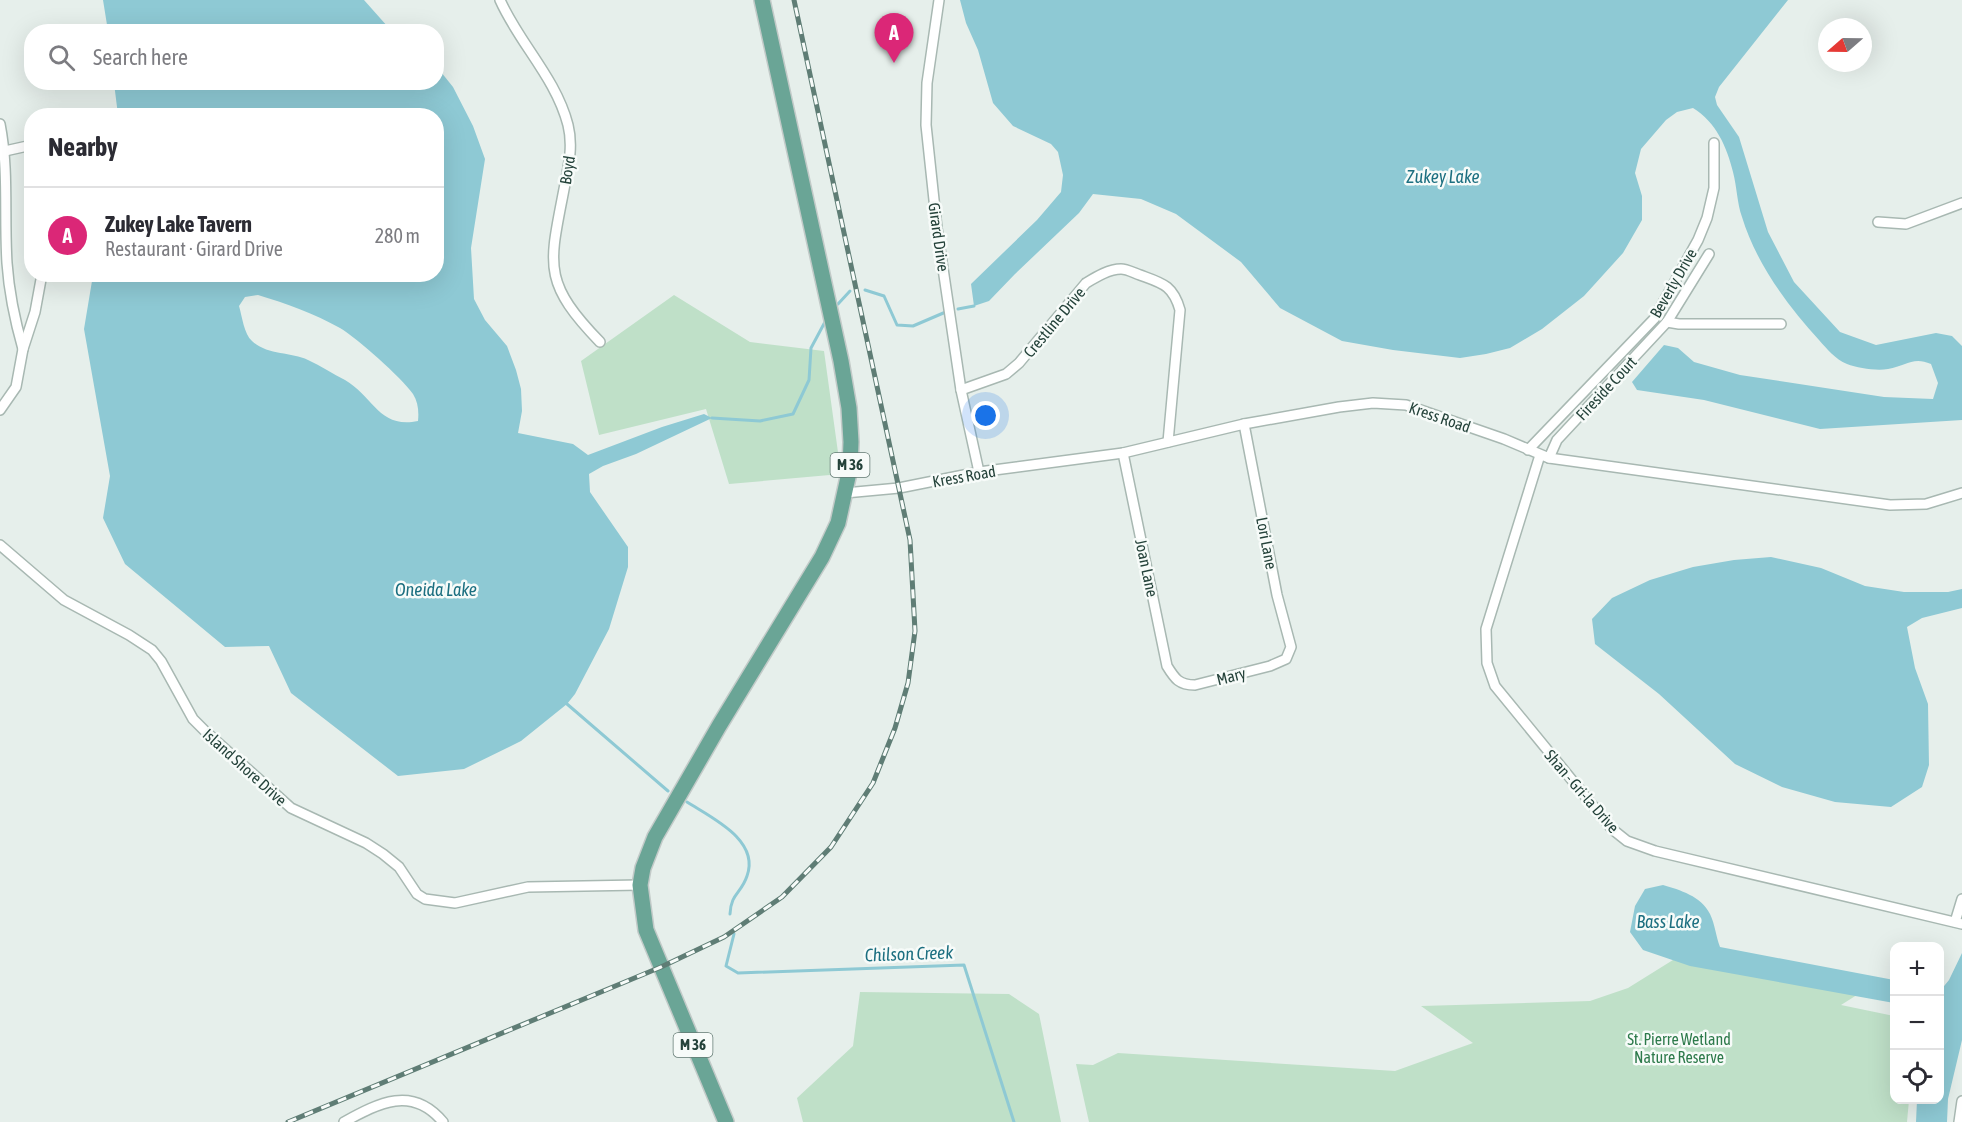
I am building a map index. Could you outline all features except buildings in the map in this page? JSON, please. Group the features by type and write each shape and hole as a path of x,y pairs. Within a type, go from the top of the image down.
{"main road":[{"name":"M 36","path":"726,1122 646,930 640,885 649,850 660,829 719,726 822,557 838,523 850,468 851,442 845,385 762,0"}],"street":[{"name":"Boyd","path":"500,0 508,17 555,91 568,125 571,144 570,158 557,226 553,271 558,290 568,307 600,342"},
{"name":"Girard Drive","path":"939,0 927,83 926,125 937,228 961,390 979,472"},
{"path":"0,124 5,151 7,264 15,323 23,349"},
{"name":"Beverly Drive","path":"1528,450 1654,319 1698,240 1707,218 1714,188 1714,143"},
{"path":"5,151 24,147"},
{"path":"1878,222 1906,224 1962,203"},
{"name":"Fireside Court","path":"1545,456 1557,440 1667,322 1709,254"},
{"name":"Crestline Drive","path":"961,390 1006,374 1019,363 1086,283 1100,275 1123,269 1170,288 1177,299 1180,310 1168,442"},
{"path":"0,410 16,387 23,349 35,312 41,282"},
{"path":"1667,322 1781,324"},
{"name":"Kress Road","path":"845,493 899,488 979,472 1124,453 1244,424 1373,402 1406,405 1545,456 1890,505 1926,504 1962,493"},
{"name":"Lori Lane","path":"1244,424 1277,595 1291,647 1287,660"},
{"name":"Joan Lane","path":"1124,453 1167,666 1176,681"},
{"name":"Shan - Gri-la Drive","path":"1545,456 1486,630 1487,663 1495,686 1612,830 1627,841 1655,851 1958,923"},
{"name":"Island Shore Drive","path":"0,545 64,600 152,650 161,661 193,719 205,731 291,808 366,843 383,854 399,867 417,894 423,898 455,903 528,887 640,885"},
{"name":"Mary","path":"1176,681 1186,685 1195,685 1287,660"},
{"path":"1958,923 1962,899"},
{"path":"344,1122 387,1103 403,1100 414,1101 426,1106 443,1122"},
{"path":"1959,1122 1962,1101"}],"green space":[{"path":"674,295 750,342 824,351 841,474 729,484 706,409 599,435 581,361"},
{"name":"St. Pierre Wetland Nature Reserve","path":"1681,955 1860,993 1841,1005 1890,1015 1890,1104 1909,1104 1907,1122 1089,1122 1076,1064 1093,1065 1118,1053 1395,1071 1473,1043 1421,1006 1590,1001 1628,988"},
{"path":"860,992 1009,994 1039,1014 1061,1122 803,1122 797,1098 853,1046"}],"water":[{"path":"103,0 364,0 385,24 107,24"},
{"name":"Zukey Lake","path":"960,0 1788,0 1719,87 1715,97 1717,105 1739,137 1768,232 1794,282 1840,332 1876,345 1936,333 1952,336 1962,346 1962,420 1820,429 1704,400 1637,390 1632,382 1664,345 1678,348 1694,362 1740,375 1884,397 1933,399 1938,383 1931,364 1925,362 1914,361 1888,369 1867,369 1843,362 1825,347 1795,312 1755,251 1742,217 1733,172 1724,144 1708,120 1693,108 1677,112 1666,120 1641,149 1635,173 1642,196 1642,220 1623,253 1584,296 1542,329 1510,348 1460,358 1342,341 1280,308 1241,262 1176,214 1141,199 1093,194 1079,213 989,301 974,306 971,284 1037,220 1061,192 1063,175 1058,152 1051,144 1013,126 993,103 978,50 966,23"},
{"name":"Oneida Lake","path":"444,76 453,87 473,126 485,159 471,248 474,299 485,320 507,346 516,370 521,389 522,411 518,433 573,444 588,455 704,414 712,418 589,474 590,492 628,547 628,567 609,629 575,694 567,704 521,741 464,769 398,776 291,693 269,646 225,647 125,564 103,518 110,476 84,329 92,282 444,282 444,108 117,108 115,90 444,90","holes":["258,295 300,309 340,328 389,369 413,394 418,407 418,421 405,422 385,416 345,380 301,357 258,346 249,338 239,306 245,297"]},
{"path":"1771,557 1821,568 1865,586 1904,592 1948,592 1962,589 1962,608 1922,618 1907,627 1915,668 1928,704 1929,765 1922,787 1891,807 1835,802 1782,787 1735,764 1659,694 1595,644 1592,619 1612,598 1650,580 1693,567"},
{"name":"Bass Lake","path":"1663,885 1696,898 1712,918 1720,947 1890,979 1890,1002 1690,966 1643,950 1630,932 1635,906 1645,889"},
{"path":"1962,953 1962,1040 1948,1099 1947,1122 1916,1122 1917,1104 1944,1104 1944,986"}],"waterway":[{"path":"865,290 884,296 897,325 913,326 948,311"},
{"path":"838,304 850,291"},
{"path":"958,309 974,306"},
{"path":"712,418 760,421 793,414 809,380 811,348 826,320"},
{"name":"Chilson Creek","path":"567,704 668,791"},
{"name":"Chilson Creek","path":"687,802 731,831 747,852 749,863 747,876 734,897 730,914"},
{"name":"Chilson Creek","path":"734,934 726,966 738,973 964,965 1014,1122"}],"railway":[{"path":"288,1122 661,967 724,937 782,897 831,847 873,783 895,728 908,683 915,631 910,540 794,0"}],"place":[{"name":"Zukey Lake Tavern","path":"894,63"}]}
